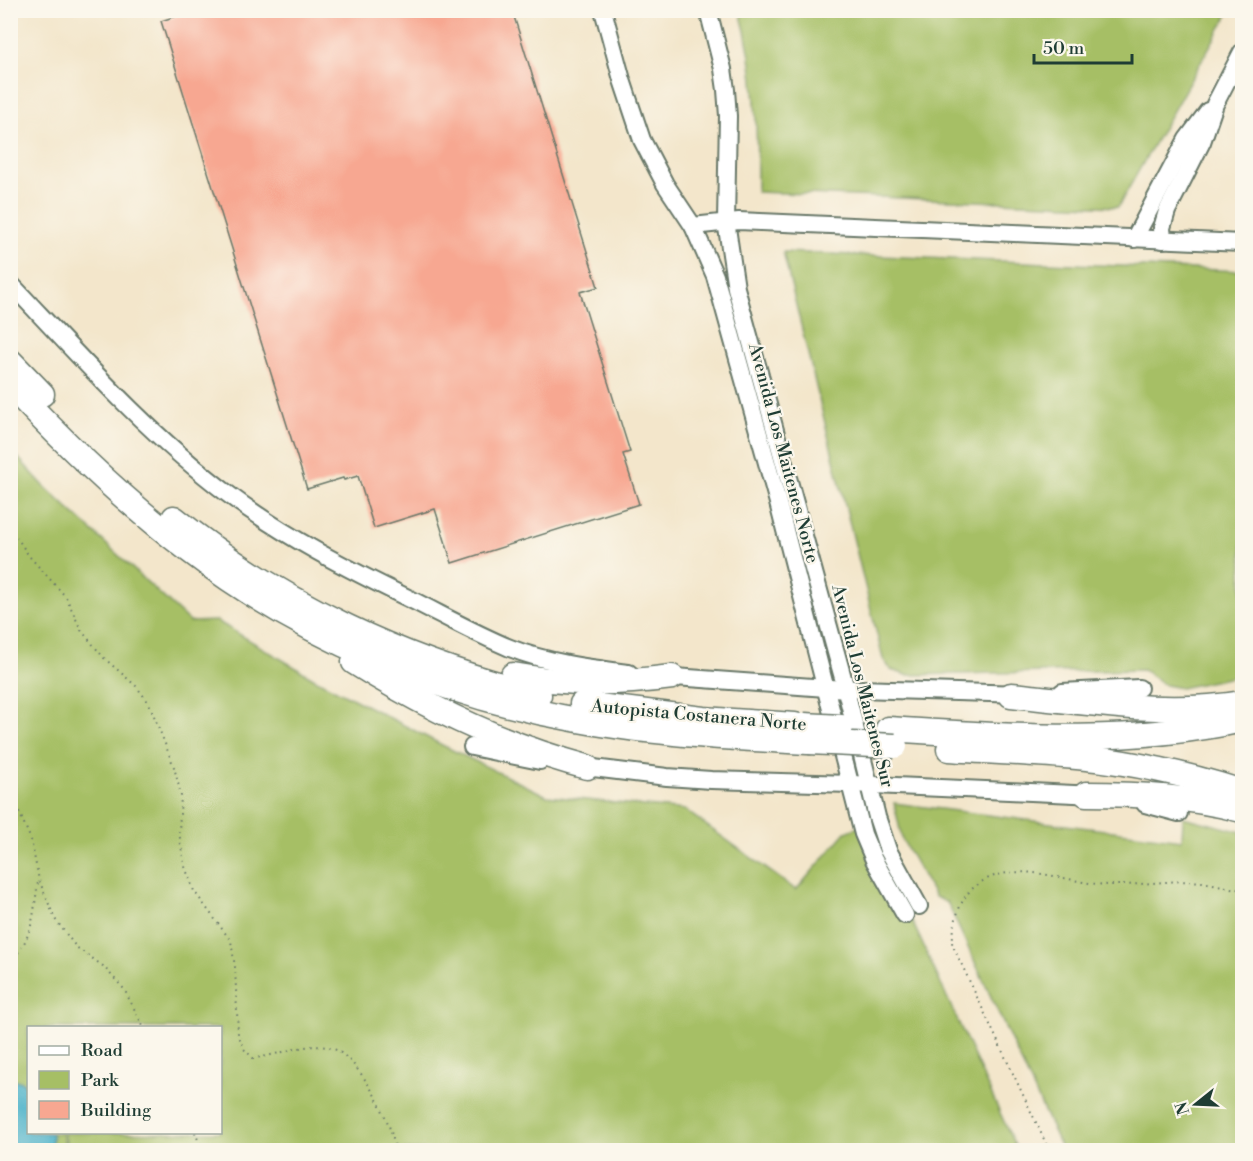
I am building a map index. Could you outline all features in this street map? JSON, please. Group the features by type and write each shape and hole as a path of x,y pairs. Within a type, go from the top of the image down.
{"highway":[{"name":"Autopista Costanera Norte","path":"10,361 64,418 126,477 191,532 270,584 362,634 439,666 511,688 568,702 806,734"},
{"name":"Autopista Costanera Norte","path":"10,385 97,472 145,515 208,564 296,620 401,669 470,693 531,710 577,720 663,732 891,738 1102,738 1171,732 1242,720"},
{"path":"296,620 382,680 455,718 519,747 587,767"},
{"path":"362,634 472,667 534,678 601,682 672,677"},
{"path":"1011,695 1188,709 1242,703"},
{"name":"Autopista Costanera Norte","path":"891,738 1111,761 1173,773 1242,792"},
{"path":"1086,794 1172,796 1242,810"}],"street":[{"name":"Avenida Los Maitenes Norte","path":"603,10 642,140 666,184 693,225 715,276 785,497 826,688 867,845 912,910"},
{"name":"Avenida Los Maitenes Sur","path":"708,10 726,90 728,116 726,221 736,288 785,497 845,688 882,834 912,910"},
{"path":"1163,240 1162,228 1167,211 1202,142 1215,104 1242,52"},
{"path":"1134,238 1187,139 1215,104"},
{"path":"693,225 726,221 1242,243"},
{"path":"10,283 107,386 156,434 229,495 293,538 372,580 511,648 571,665 672,677 826,688 1011,695 1139,688"},
{"path":"472,747 522,758 667,777 1086,794 1147,804 1179,813"}],"path":[{"path":"10,527 29,556 66,597 81,630 105,658 136,686 149,703 174,767 181,795 179,832 184,864 194,891 231,941 235,967 237,1034 244,1049 253,1058 306,1047 332,1048 352,1064 367,1081 395,1141 395,1150"},
{"path":"10,790 32,840 39,880 55,920 76,947 103,966 124,989 143,1026"},
{"path":"1049,1150 952,944 955,915 961,901 986,879 1006,873 1032,873 1109,885 1201,882 1242,890"},
{"path":"10,962 20,952 30,934 39,880"},
{"path":"196,1134 202,1150"}],"green space":[{"path":"740,10 1230,11 1118,207 757,192 753,78"},
{"path":"783,252 1242,271 1242,675 1181,688 1165,685 1143,670 907,675 891,670 883,659"},
{"path":"11,450 45,487 190,622 217,621 315,679 547,796 685,810 796,890 846,832 867,823 1017,1150 68,1150 64,1134 222,1134 222,1026 27,1026 27,1134 62,1134 66,1150 11,1150"},
{"path":"894,803 1182,840 1183,817 1242,832 1242,1150 1062,1150 947,902 935,897 902,839"}],"water":[{"path":"11,1079 23,1082 27,1088 27,1134 52,1134 52,1150 11,1150"}],"building":[{"path":"195,10 512,10 598,287 580,292 630,452 623,454 639,504 452,563 435,509 374,528 358,476 307,489 161,21"}]}
